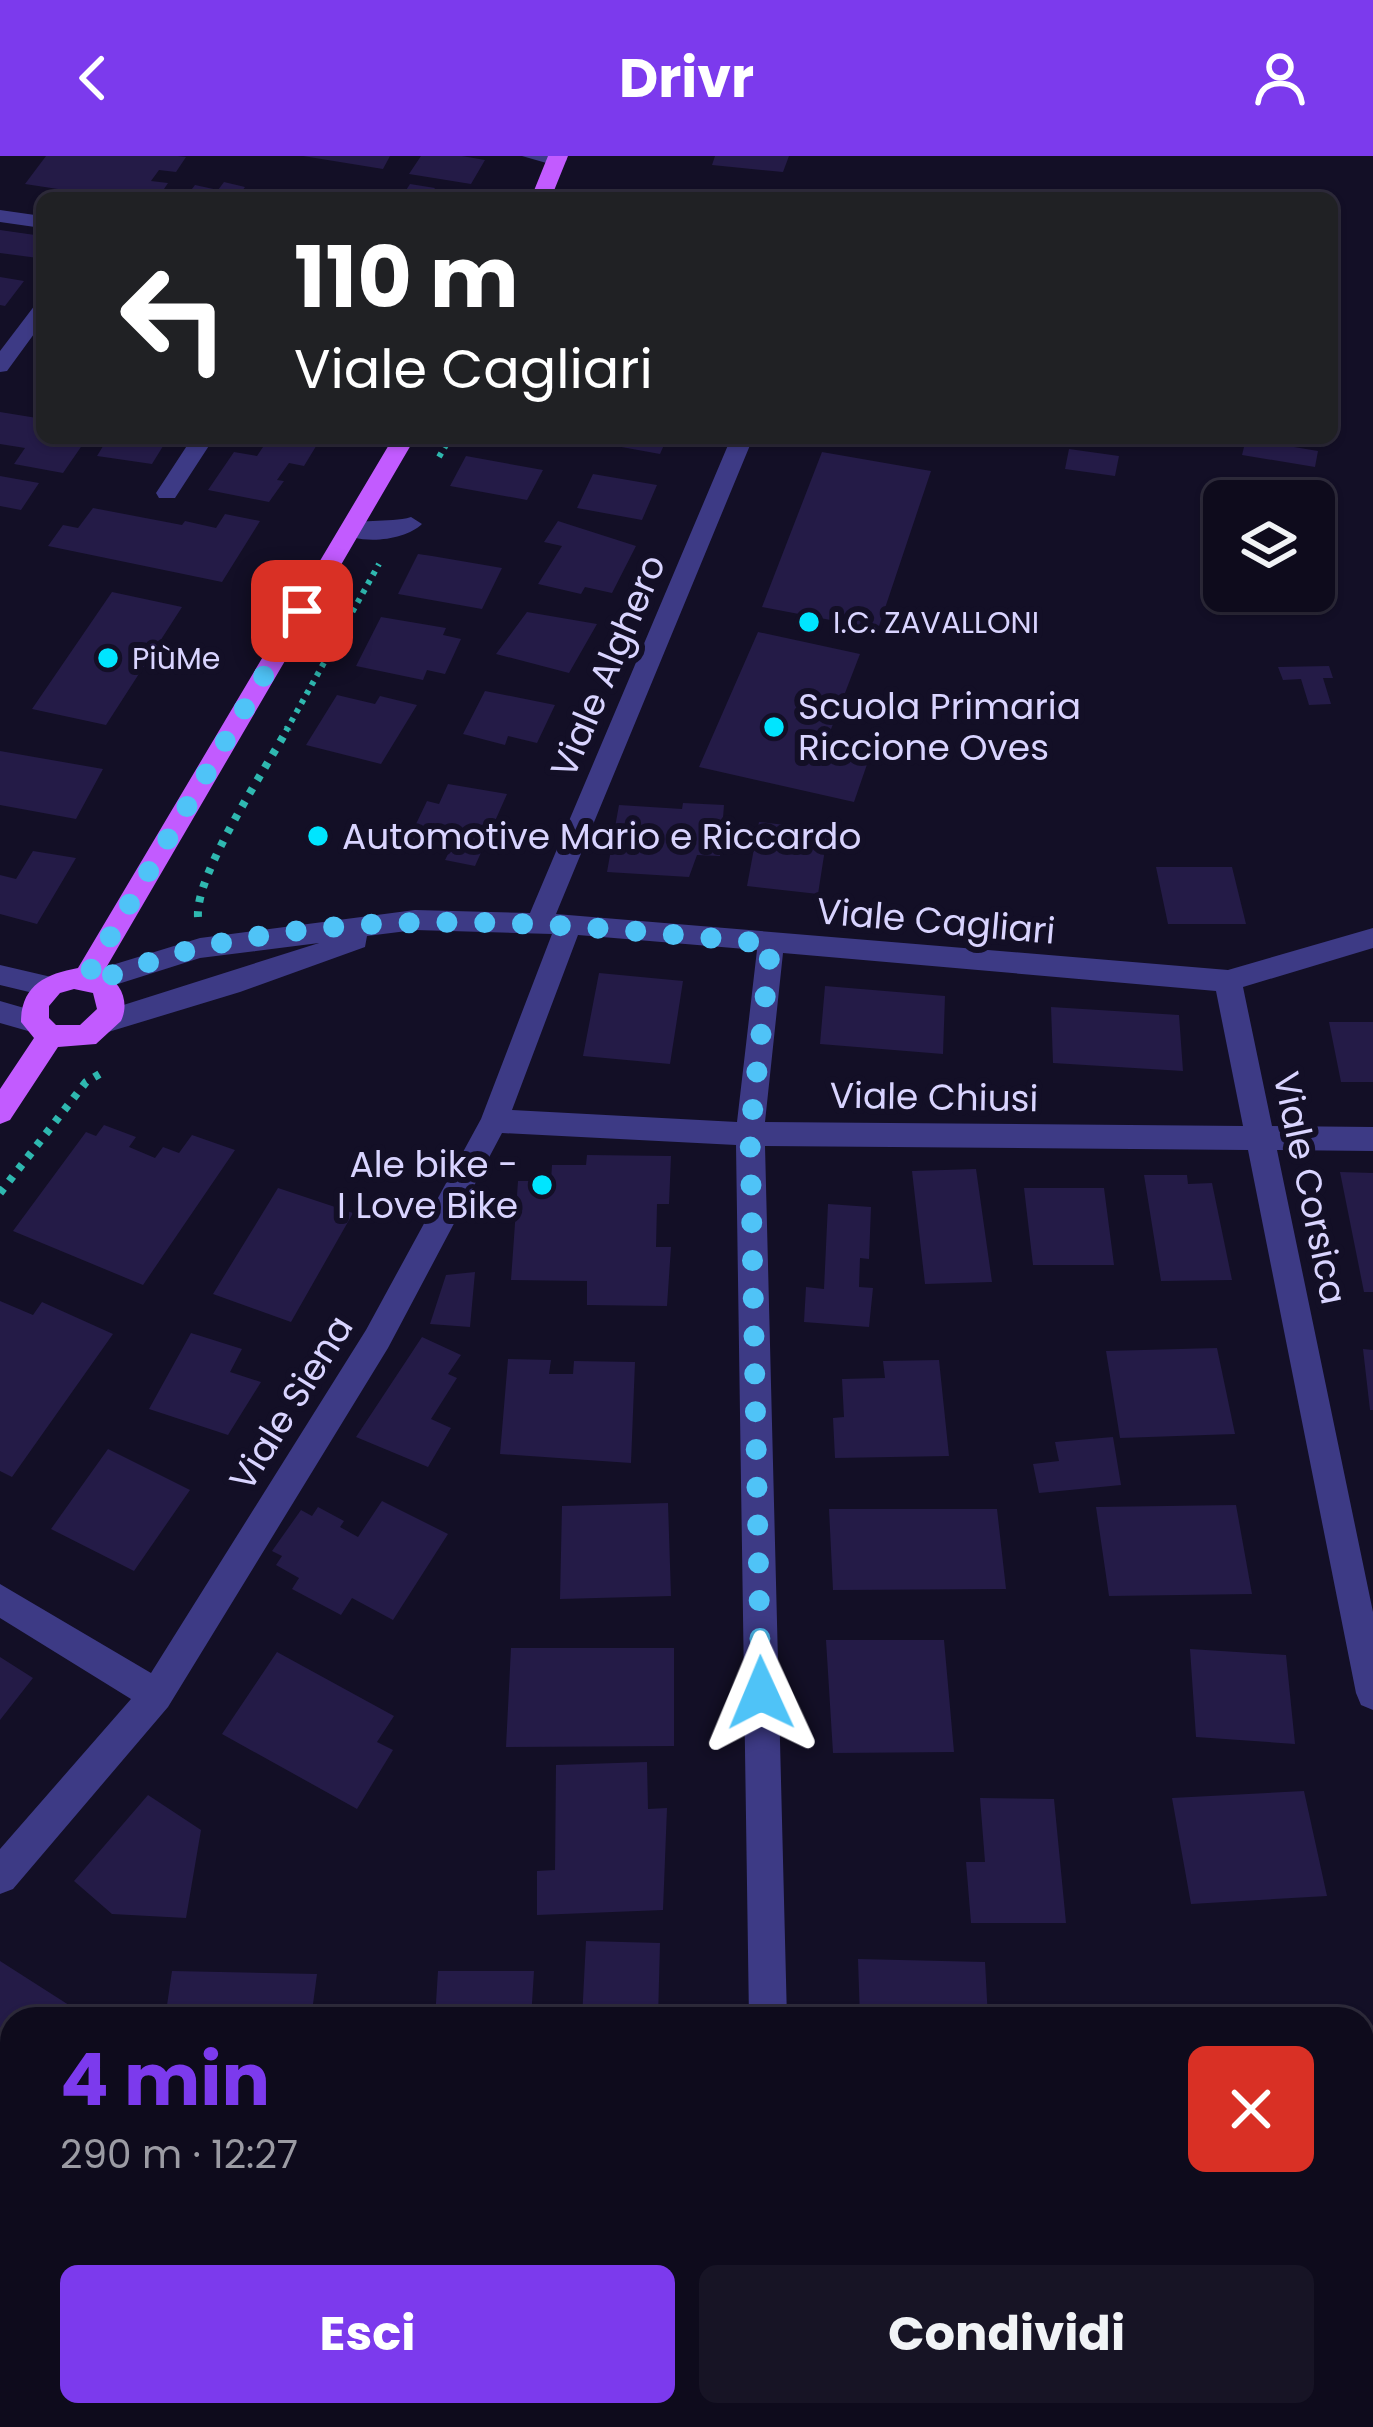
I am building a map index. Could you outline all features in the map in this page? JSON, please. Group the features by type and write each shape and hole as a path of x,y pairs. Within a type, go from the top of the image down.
{"main road":[{"path":"544,192 557,158"},
{"path":"91,979 400,444"},
{"path":"0,1112 42,1029 35,1003 50,986 91,979 111,994 111,1012 105,1022 73,1039 42,1029"}],"street":[{"path":"532,156 557,158"},
{"path":"0,216 36,221"},
{"path":"0,366 36,317"},
{"path":"167,493 199,444"},
{"name":"Viale Alghero","path":"539,922 739,444"},
{"path":"350,530 404,527"},
{"name":"Viale Cagliari","path":"105,1022 230,985 415,920"},
{"name":"Viale Cagliari","path":"91,979 200,948 415,920 569,924 1228,981 1373,938"},
{"name":"Viale Siena","path":"0,1876 156,1695 377,1340 494,1121 569,924"},
{"path":"768,2007 750,1134 771,944"},
{"path":"0,975 50,986"},
{"name":"Viale Corsica","path":"1228,981 1373,1693"},
{"path":"0,1012 42,1029"},
{"name":"Viale Chiusi","path":"494,1121 750,1134 1373,1139"},
{"path":"0,1600 156,1695"}],"path":[{"path":"200,948 197,903 212,866 447,444"},
{"path":"0,1193 86,1082 116,1064"}],"building":[{"path":"46,156 186,157 176,172 159,170 151,181 168,183 162,192 77,192 25,184"},
{"path":"303,156 390,156 383,169"},
{"path":"421,156 485,160 471,184 409,174"},
{"path":"715,156 789,156 783,172 712,165"},
{"path":"224,182 245,187 241,192 190,192 195,185 218,190"},
{"path":"410,184 435,188 432,192 405,192"},
{"path":"0,230 36,235 36,258 0,253"},
{"path":"0,277 24,281 5,306 0,305"},
{"path":"0,412 36,418 36,444 83,444 63,473 14,464 25,448 0,444"},
{"path":"104,444 164,444 152,464 97,456"},
{"path":"265,444 317,444 304,466 289,463 277,480 284,481 269,502 208,490 234,452 257,456"},
{"path":"605,444 664,444 660,454"},
{"path":"1245,444 1318,451 1315,467 1242,455"},
{"path":"1069,449 1119,456 1115,476 1065,469"},
{"path":"822,452 931,471 878,629 762,607"},
{"path":"466,456 543,470 527,500 450,486"},
{"path":"593,474 657,485 642,520 577,508"},
{"path":"0,476 39,483 21,510 0,506"},
{"path":"93,508 216,528 225,514 260,521 222,582 48,546 63,525 78,528"},
{"path":"558,521 636,546 612,593 585,587 581,594 538,584 562,546 544,542"},
{"path":"418,554 502,568 482,609 398,594"},
{"name":"PiùMe","path":"112,592 182,607 106,725 32,709"},
{"path":"527,612 597,624 569,673 496,654"},
{"path":"381,617 446,628 443,635 461,639 445,674 427,670 423,680 356,666"},
{"name":"Scuola Primaria Riccione Oves","path":"758,632 860,654 828,737 873,747 854,802 699,767"},
{"path":"1329,666 1333,678 1323,678 1331,704 1309,705 1301,679 1283,680 1278,667"},
{"path":"485,691 555,705 537,743 508,736 505,745 463,734"},
{"path":"337,695 375,704 380,696 417,705 381,764 306,745"},
{"path":"0,751 103,769 76,819 0,805"},
{"path":"448,784 507,794 475,866 445,860 448,854 406,845 427,801 439,804"},
{"path":"683,803 724,805 720,856 697,855 689,877 607,872 619,805 682,809"},
{"path":"759,822 828,830 818,894 747,886"},
{"path":"33,851 76,858 37,924 0,914 0,875 16,879"},
{"path":"1156,867 1232,867 1246,924 1168,924"},
{"path":"599,973 683,981 670,1064 583,1056"},
{"path":"825,986 945,996 943,1054 820,1044"},
{"path":"1051,1007 1179,1015 1183,1071 1053,1063"},
{"path":"1329,1022 1373,1022 1373,1082 1341,1082"},
{"path":"104,1125 136,1137 129,1147 155,1158 163,1147 179,1153 192,1135 235,1150 143,1285 13,1231 86,1132 96,1136"},
{"path":"587,1155 671,1156 669,1204 657,1204 656,1247 671,1247 667,1306 587,1305 587,1281 511,1280 518,1181 551,1181 552,1165 586,1165"},
{"path":"976,1169 992,1282 925,1284 912,1171"},
{"path":"1340,1172 1373,1173 1373,1292 1364,1292"},
{"path":"1144,1175 1187,1175 1188,1184 1212,1183 1232,1280 1161,1281"},
{"path":"278,1188 353,1213 291,1322 213,1294"},
{"path":"1024,1188 1104,1188 1114,1265 1033,1265"},
{"path":"828,1204 871,1207 869,1259 860,1258 859,1287 873,1288 869,1327 804,1322 806,1287 824,1289"},
{"path":"475,1272 470,1327 430,1324 446,1275"},
{"path":"0,1301 33,1315 42,1302 113,1334 12,1477 0,1471"},
{"path":"191,1333 242,1349 230,1372 261,1382 228,1435 149,1409"},
{"path":"422,1337 461,1355 448,1374 457,1378 431,1419 451,1428 428,1467 356,1437"},
{"path":"1217,1348 1235,1434 1120,1438 1106,1351"},
{"path":"1363,1349 1373,1350 1373,1410 1370,1410"},
{"path":"508,1359 551,1360 549,1374 573,1374 574,1361 635,1362 631,1463 500,1454"},
{"path":"939,1360 949,1456 835,1458 833,1418 844,1417 842,1379 885,1378 883,1361"},
{"path":"1113,1437 1121,1485 1039,1493 1033,1464 1059,1461 1055,1442"},
{"path":"108,1449 190,1490 134,1571 51,1529"},
{"path":"382,1501 448,1534 393,1620 352,1598 341,1615 292,1589 299,1578 276,1565 282,1556 272,1551 301,1510 312,1516 318,1507 344,1521 340,1527 358,1537"},
{"path":"668,1503 671,1596 560,1599 562,1506"},
{"path":"1236,1505 1252,1594 1109,1596 1096,1507"},
{"path":"829,1509 997,1509 1006,1589 833,1590"},
{"path":"826,1640 944,1640 954,1752 833,1753"},
{"path":"511,1648 674,1648 674,1746 506,1747"},
{"path":"1190,1649 1286,1655 1295,1744 1196,1737"},
{"path":"277,1652 394,1716 377,1742 393,1750 357,1809 222,1734"},
{"path":"0,1657 33,1678 0,1720"},
{"path":"647,1762 648,1809 667,1808 663,1910 537,1915 537,1871 555,1870 556,1765"},
{"path":"1304,1791 1327,1896 1191,1904 1172,1798"},
{"path":"148,1795 201,1830 186,1918 112,1914 74,1881"},
{"path":"980,1798 1054,1799 1066,1923 971,1923 966,1862 985,1862"},
{"path":"586,1941 660,1943 658,2007 583,2007"},
{"path":"858,1959 985,1962 987,2007 860,2007"},
{"path":"0,1961 72,2007 0,2007"},
{"path":"172,1971 317,1974 313,2007 167,2007"},
{"path":"438,1971 534,1971 532,2007 436,2007"}],"place":[{"name":"I.C. ZAVALLONI","path":"809,622"},
{"name":"PiùMe","path":"108,658"},
{"name":"Scuola Primaria Riccione Oves","path":"774,727"},
{"name":"Automotive Mario e Riccardo","path":"318,836"},
{"name":"Ale bike - I Love Bike","path":"542,1185"}],"route":[{"path":"302,611 86,978 97,980 237,941 415,920 569,924 771,944 750,1134 761,1693"}]}
